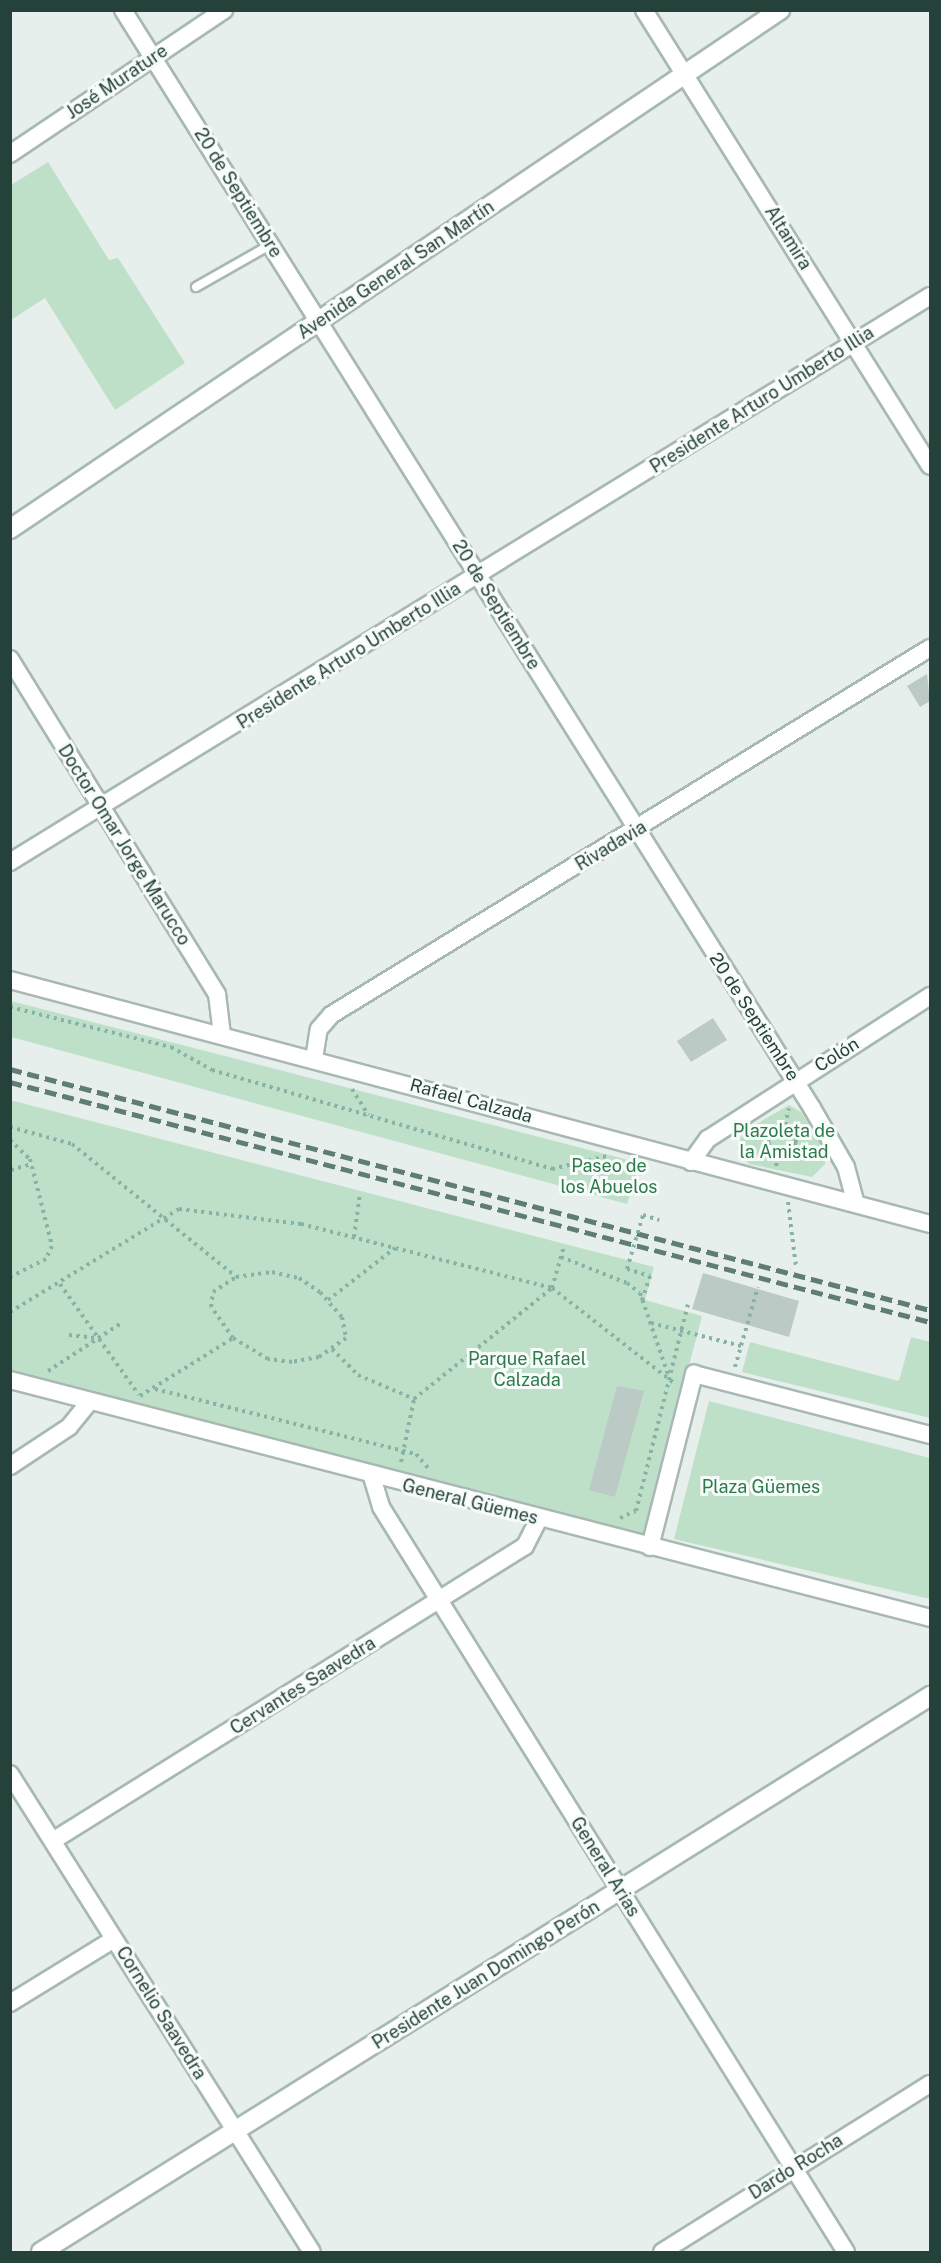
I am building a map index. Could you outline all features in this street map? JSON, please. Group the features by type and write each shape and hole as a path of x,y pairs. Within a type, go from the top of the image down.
{"street":[{"name":"20 de Septiembre","path":"123,10 479,576 636,832 795,1081 846,1167 856,1204"},
{"name":"José Murature","path":"10,154 224,10"},
{"name":"Altamira","path":"644,10 930,466"},
{"name":"Avenida General San Martín","path":"10,529 780,10"},
{"name":"Presidente Arturo Umberto Illia","path":"10,862 479,576 930,296"},
{"name":"Rivadavia","path":"314,1059 319,1029 331,1015 636,832 930,648"},
{"name":"Doctor Omar Jorge Marucco","path":"10,659 99,808 217,994 222,1035"},
{"name":"Rafael Calzada","path":"10,980 930,1224"},
{"name":"Colón","path":"691,1162 708,1139 930,996"},
{"path":"650,1547 694,1374 930,1435"},
{"name":"General Güemes","path":"10,1380 538,1520 930,1618"},
{"path":"10,1466 69,1427 90,1401"},
{"name":"General Arias","path":"372,1477 381,1507 846,2253"},
{"name":"Cervantes Saavedra","path":"54,1840 525,1546 538,1520"},
{"name":"Presidente Juan Domingo Perón","path":"41,2253 930,1696"},
{"name":"Cornelio Saavedra","path":"10,1774 54,1840 312,2253"},
{"path":"10,2003 114,1939"},
{"name":"Dardo Rocha","path":"662,2253 792,2168 930,2084"}],"lane":[{"path":"196,287 270,245"}],"path":[{"path":"10,1007 171,1047 213,1070 552,1169 642,1148"},
{"path":"786,1125 796,1134 791,1150 777,1152 770,1146 768,1137 776,1126 786,1125"},
{"path":"10,1127 72,1144 236,1277"},
{"path":"10,1140 32,1164 52,1246 46,1259 10,1277"},
{"path":"11,1170 32,1164"},
{"path":"785,1185 796,1267"},
{"path":"354,1238 360,1194"},
{"path":"10,1312 60,1284 179,1209 301,1224 552,1288 690,1394"},
{"path":"642,1301 650,1276 627,1269 643,1215 659,1220"},
{"path":"401,1462 414,1399 552,1288 564,1246"},
{"path":"328,1300 395,1248"},
{"path":"561,1257 627,1283 642,1301 669,1378"},
{"path":"288,1275 328,1300 347,1333 332,1349 305,1361 281,1362 233,1338 210,1302 213,1292 236,1277 288,1275"},
{"path":"60,1284 140,1396"},
{"path":"730,1385 758,1287"},
{"path":"612,1516 623,1519 636,1511 688,1304"},
{"path":"48,1371 123,1322"},
{"path":"650,1323 741,1346"},
{"path":"69,1335 97,1338"},
{"path":"135,1414 140,1396 155,1389 233,1338"},
{"path":"332,1349 358,1375 414,1399"},
{"path":"155,1389 403,1451 440,1473"}],"green space":[{"path":"48,162 109,260 118,258 185,363 115,410 45,298 11,320 11,185"},
{"name":"Paseo de los Abuelos","path":"10,1001 640,1163 627,1204 11,1037"},
{"name":"Parque Rafael Calzada","path":"10,1100 654,1267 645,1300 702,1316 645,1533 633,1535 11,1372"},
{"name":"Plazoleta de la Amistad","path":"789,1105 801,1112 825,1150 825,1164 812,1177 749,1164 737,1149 743,1132"},
{"path":"911,1337 930,1342 930,1418 742,1372 750,1342 899,1381"},
{"name":"Plaza Güemes","path":"709,1401 930,1458 930,1599 674,1539"}],"building":[{"path":"927,674 930,701 920,707 907,686"},
{"path":"713,1018 727,1040 691,1062 677,1041"},
{"path":"703,1273 799,1301 789,1337 692,1309"},
{"path":"617,1386 644,1391 615,1497 589,1490"}],"railway":[{"path":"10,1069 930,1310"},
{"path":"10,1082 930,1322"}]}
